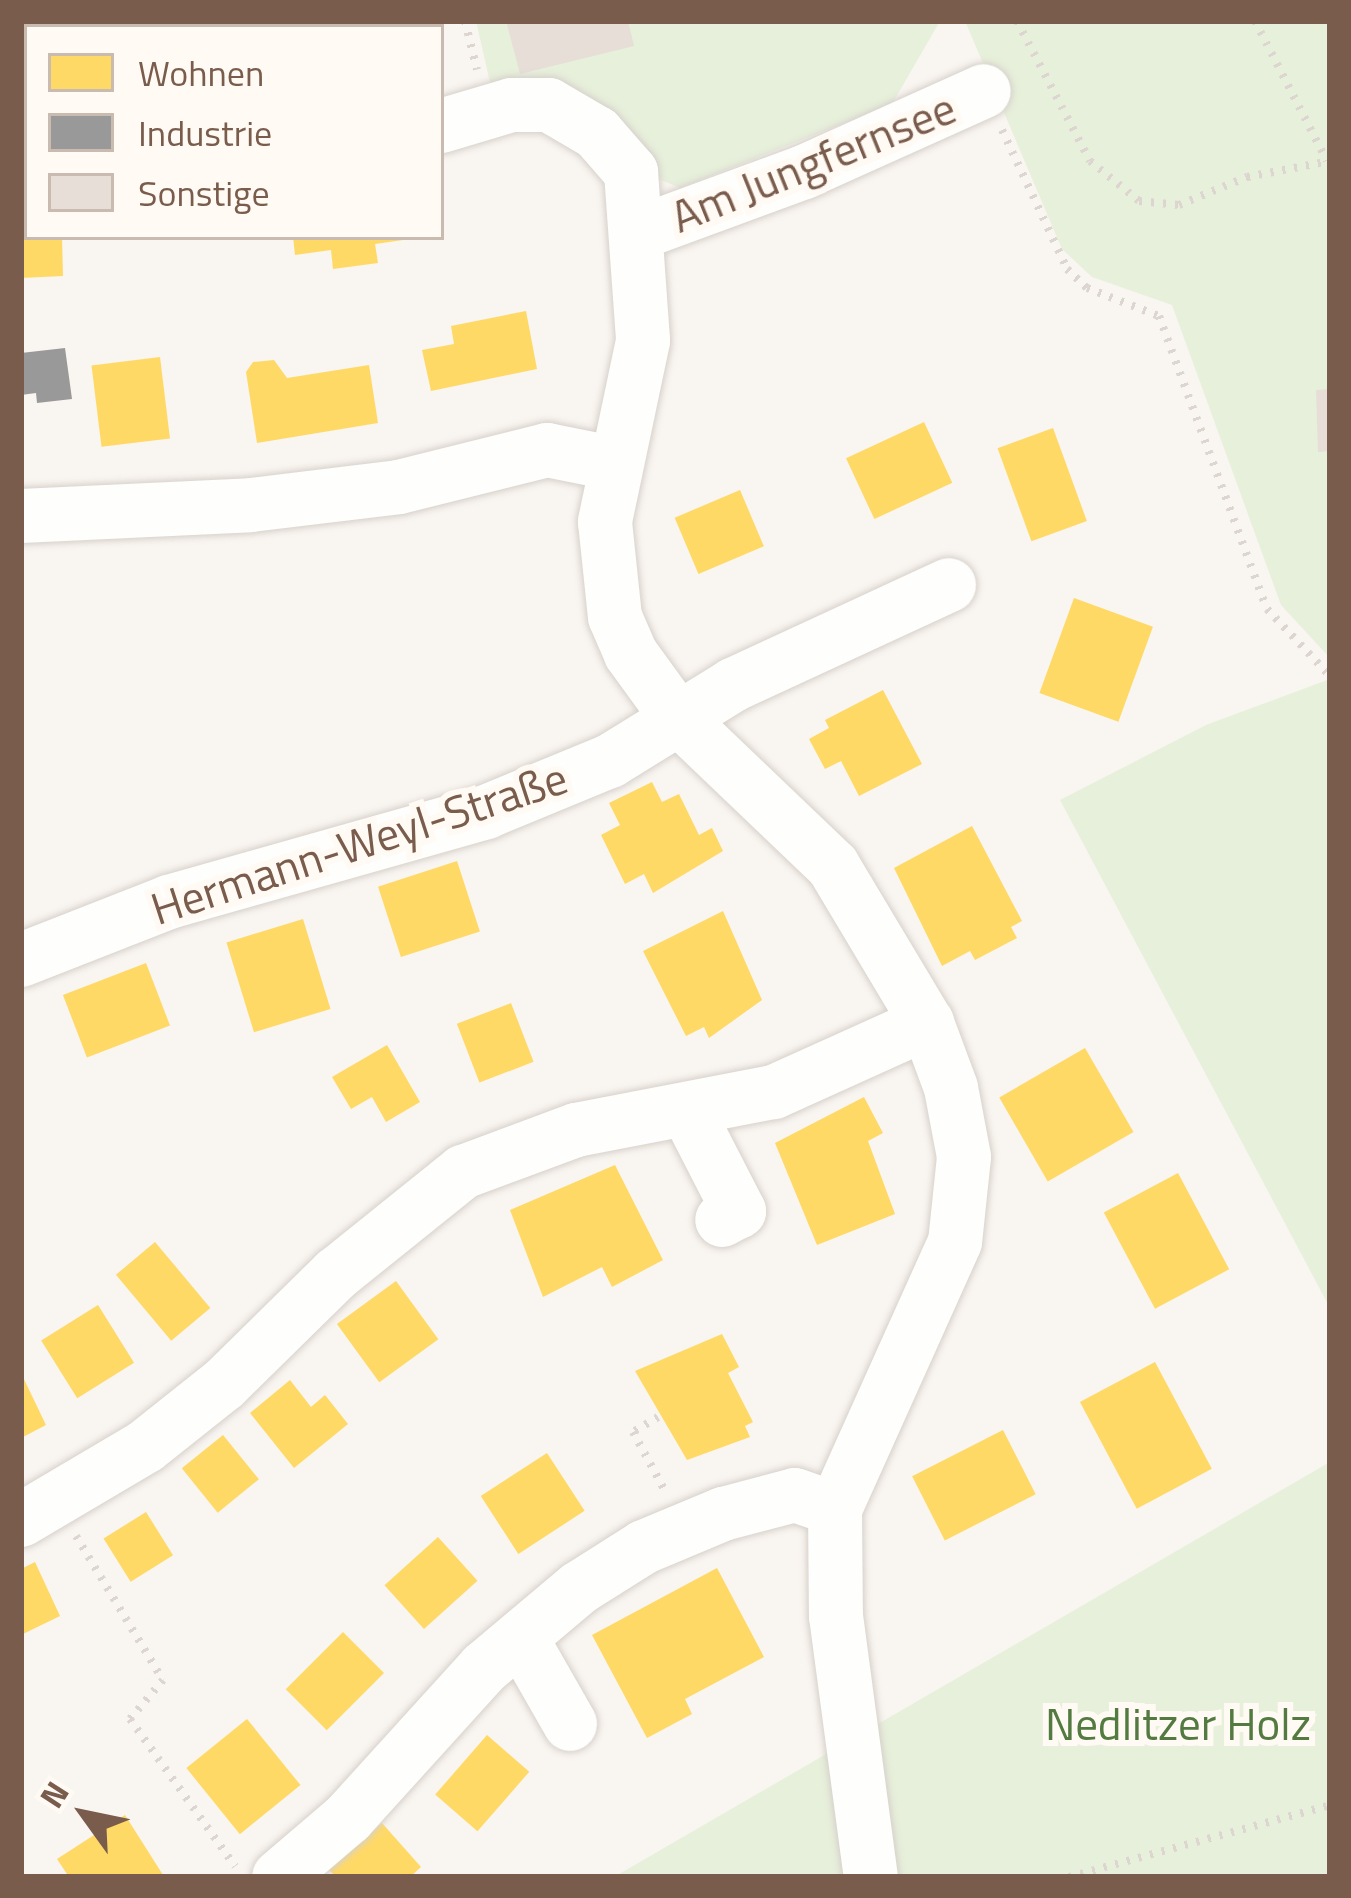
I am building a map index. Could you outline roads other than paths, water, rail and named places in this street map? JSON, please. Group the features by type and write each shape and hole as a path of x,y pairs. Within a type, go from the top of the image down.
{"street":[{"name":"Am Jungfernsee","path":"641,232 804,172 984,91"},
{"name":"Am Jungfernsee","path":"444,125 512,105 549,105 574,116 631,172 641,232 643,341 605,522 615,617 676,716 833,866 927,1023 964,1157 955,1241 835,1509 836,1616 871,1877"},
{"path":"21,516 336,495 548,451 617,464"},
{"name":"Hermann-Weyl-Straße","path":"21,960 169,902 486,812 610,760 676,716 949,585"},
{"path":"38,1511 224,1384 336,1274 463,1172 576,1130 774,1092 927,1023"},
{"path":"687,1110 739,1211 722,1220"},
{"path":"279,1877 348,1818 521,1638 644,1547 723,1514 795,1496 835,1509"},
{"path":"521,1638 570,1724"}],"park label":[{"name":"Nedlitzer Holz","path":"1178,1724"}]}
